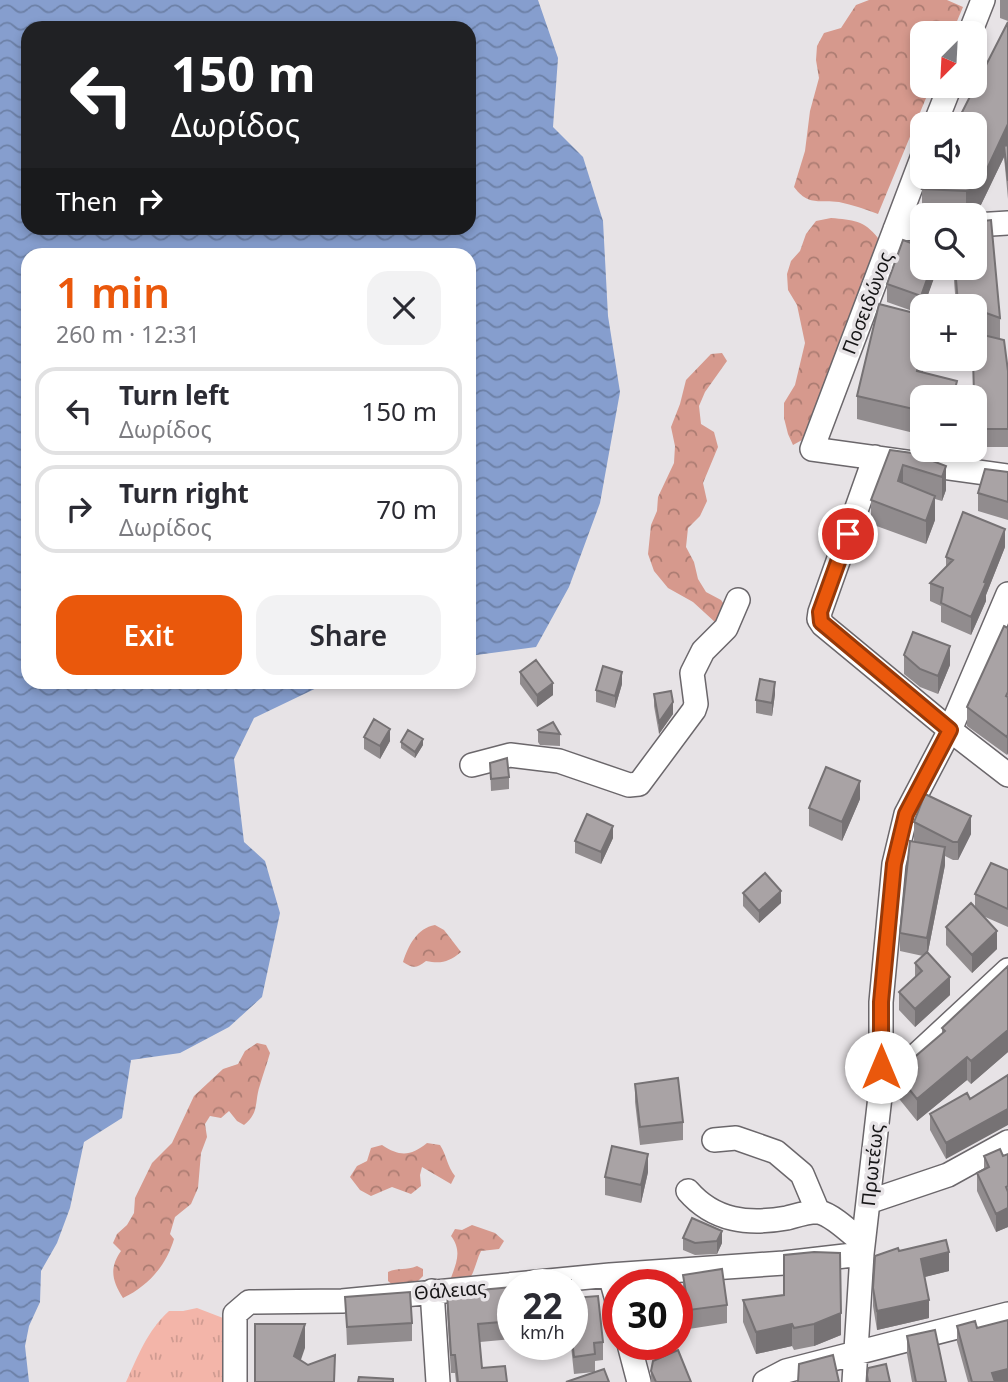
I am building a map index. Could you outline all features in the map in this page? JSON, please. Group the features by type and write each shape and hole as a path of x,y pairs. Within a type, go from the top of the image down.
{"street":[{"path":"975,21 983,0"},
{"name":"Ποσειδώνος","path":"875,457 812,449 910,189"},
{"path":"987,224 1008,223"},
{"path":"895,229 910,228"},
{"path":"1008,476 875,457 820,612 823,625 1008,775"},
{"name":"Πρωτέως","path":"854,1382 863,1248 881,1088 881,1002 894,864 906,814 950,730 1008,594"},
{"path":"472,765 510,755 559,761 629,785 639,784 694,710 696,704 692,673 703,651 726,628 738,600"},
{"path":"881,1088 1008,970"},
{"path":"714,1140 736,1138 776,1152 802,1174 818,1212 842,1226 863,1248"},
{"path":"868,1202 948,1175 1008,1142"},
{"path":"688,1191 701,1206 724,1216 745,1220 766,1222 818,1212"},
{"name":"Θάλειας","path":"693,1269 785,1263 863,1248"},
{"name":"Θάλειας","path":"235,1382 235,1314 249,1302 342,1301 602,1276"},
{"path":"432,1291 438,1382"},
{"path":"765,1382 786,1371 1008,1314"},
{"path":"633,1360 639,1382"}],"green space":[{"path":"869,0 947,0 963,7 957,21 910,21 910,98 926,98 920,112 910,112 910,137 878,214 839,202 810,200 794,187 805,151 810,111 819,78 817,46 824,33 841,28 856,5"},
{"path":"831,218 858,222 873,232 878,238 874,265 813,428 793,445 784,418 784,403 795,385 805,343 797,305 788,290 787,274 791,261 800,251 806,234 816,221"},
{"path":"722,353 727,361 705,392 699,406 701,424 714,432 718,447 703,483 707,501 700,516 688,528 686,547 706,592 721,600 726,607 716,623 693,602 668,588 654,571 648,554 658,497 674,463 675,446 671,427 686,380 711,354"},
{"path":"435,925 444,930 461,952 445,961 426,961 415,967 403,962 418,934"},
{"path":"257,1043 266,1045 270,1053 252,1116 244,1125 229,1111 221,1118 210,1116 205,1124 207,1137 201,1153 198,1188 191,1204 175,1217 170,1234 174,1239 171,1249 155,1274 140,1288 123,1298 113,1274 121,1251 113,1243 134,1213 135,1198 152,1163 172,1143 194,1096 223,1069 238,1064 245,1051"},
{"path":"427,1143 440,1145 455,1176 451,1184 422,1167 421,1186 411,1194 392,1187 371,1196 360,1190 350,1177 357,1166 367,1161 371,1148 382,1145 394,1152 410,1153"},
{"path":"472,1225 495,1233 504,1241 499,1249 481,1251 466,1283 449,1284 457,1254 451,1236 455,1229 462,1230"},
{"path":"417,1266 423,1269 423,1276 415,1284 404,1283 396,1288 388,1281 388,1272"},
{"path":"197,1308 223,1318 222,1382 126,1382 144,1344 161,1319 169,1311"}],"water":[{"path":"0,0 538,0 558,58 553,127 583,157 603,221 608,316 620,392 600,503 569,587 536,647 476,655 476,248 21,248 21,689 314,689 254,718 234,759 244,842 265,861 280,913 262,997 229,1027 180,1053 131,1060 122,1118 84,1142 70,1208 57,1243 41,1271 40,1302 29,1326 25,1346 29,1382 0,1382"}],"building":[{"path":"1008,22 1008,124 987,169 987,112 962,112 969,98 987,98 987,63"},
{"path":"1008,145 1008,181 1004,146"},
{"path":"922,189 974,189 966,191"},
{"path":"987,220 991,220 1000,318 987,313 987,294 957,294 956,280 987,280"},
{"path":"903,240 910,243 910,280 927,280 922,294 887,284"},
{"path":"879,304 910,312 910,371 957,381 956,385 910,385 910,408 857,396"},
{"path":"987,336 1004,340 1008,371 1008,429 987,429 987,385 974,385 973,371 987,371"},
{"path":"890,450 910,453 910,462 936,462 946,466 942,477 903,465 898,481 935,496 926,521 871,500"},
{"path":"985,469 1008,472 1008,502 978,493"},
{"path":"963,512 1005,529 971,617 941,603 943,588 930,583 953,560 946,557"},
{"path":"1004,626 1008,628 1007,737 967,707"},
{"path":"913,632 950,646 938,676 920,669 904,655"},
{"path":"536,660 553,683 537,695 520,672"},
{"path":"603,666 622,672 615,696 596,690"},
{"path":"760,679 775,682 772,703 756,700"},
{"path":"671,691 673,702 659,722 654,694"},
{"path":"374,719 390,729 380,746 364,737"},
{"path":"553,722 560,734 538,730"},
{"path":"408,730 423,739 415,752 401,742"},
{"path":"507,758 509,777 491,779 490,763"},
{"path":"826,767 860,781 842,822 809,808"},
{"path":"925,794 971,816 958,842 914,822"},
{"path":"587,814 613,826 601,852 575,841"},
{"path":"910,841 945,847 927,938 900,933"},
{"path":"991,863 1008,870 1008,909 975,894"},
{"path":"765,873 781,891 759,911 743,893"},
{"path":"971,903 997,931 972,955 946,927"},
{"path":"927,952 950,977 915,1009 899,992 922,971 915,963"},
{"path":"1008,966 1008,1030 971,1061 967,1057 917,1099 896,1073 945,1031 942,1028"},
{"path":"1008,1075 1008,1109 946,1143 930,1114 967,1093 970,1099"},
{"path":"678,1078 683,1122 640,1127 635,1084"},
{"path":"612,1146 648,1154 641,1185 605,1177"},
{"path":"1000,1149 1003,1156 1008,1154 1008,1208 996,1214 977,1173 989,1167 984,1156"},
{"path":"692,1218 722,1231 717,1241 695,1243 683,1238"},
{"path":"946,1240 949,1252 921,1259 929,1300 877,1311 873,1288 875,1256 898,1248 899,1251"},
{"path":"840,1253 841,1313 814,1324 794,1328 792,1324 756,1332 743,1300 784,1295 784,1255"},
{"path":"722,1269 727,1305 693,1309 693,1273"},
{"path":"497,1288 497,1322 478,1324 482,1368 505,1366 507,1382 458,1382 455,1355 451,1355 447,1293"},
{"path":"410,1292 412,1323 347,1327 345,1297"},
{"path":"598,1296 602,1342 594,1343 595,1354 588,1355 588,1297"},
{"path":"1008,1320 1008,1369 992,1373 995,1382 972,1382 957,1326 975,1321 977,1328"},
{"path":"255,1324 305,1324 294,1356 308,1365 335,1355 334,1382 255,1382"},
{"path":"935,1330 946,1382 916,1382 907,1336"},
{"path":"833,1355 839,1382 798,1382 799,1364"},
{"path":"682,1360 691,1382 656,1382 651,1371 653,1361"},
{"path":"886,1364 890,1382 868,1382 868,1368"},
{"path":"604,1369 609,1382 566,1382"},
{"path":"359,1377 393,1379 393,1382 358,1382"}],"route":[{"path":"848,534 819,615 821,622 950,730 906,814 894,864 881,1002 881,1067"}]}
